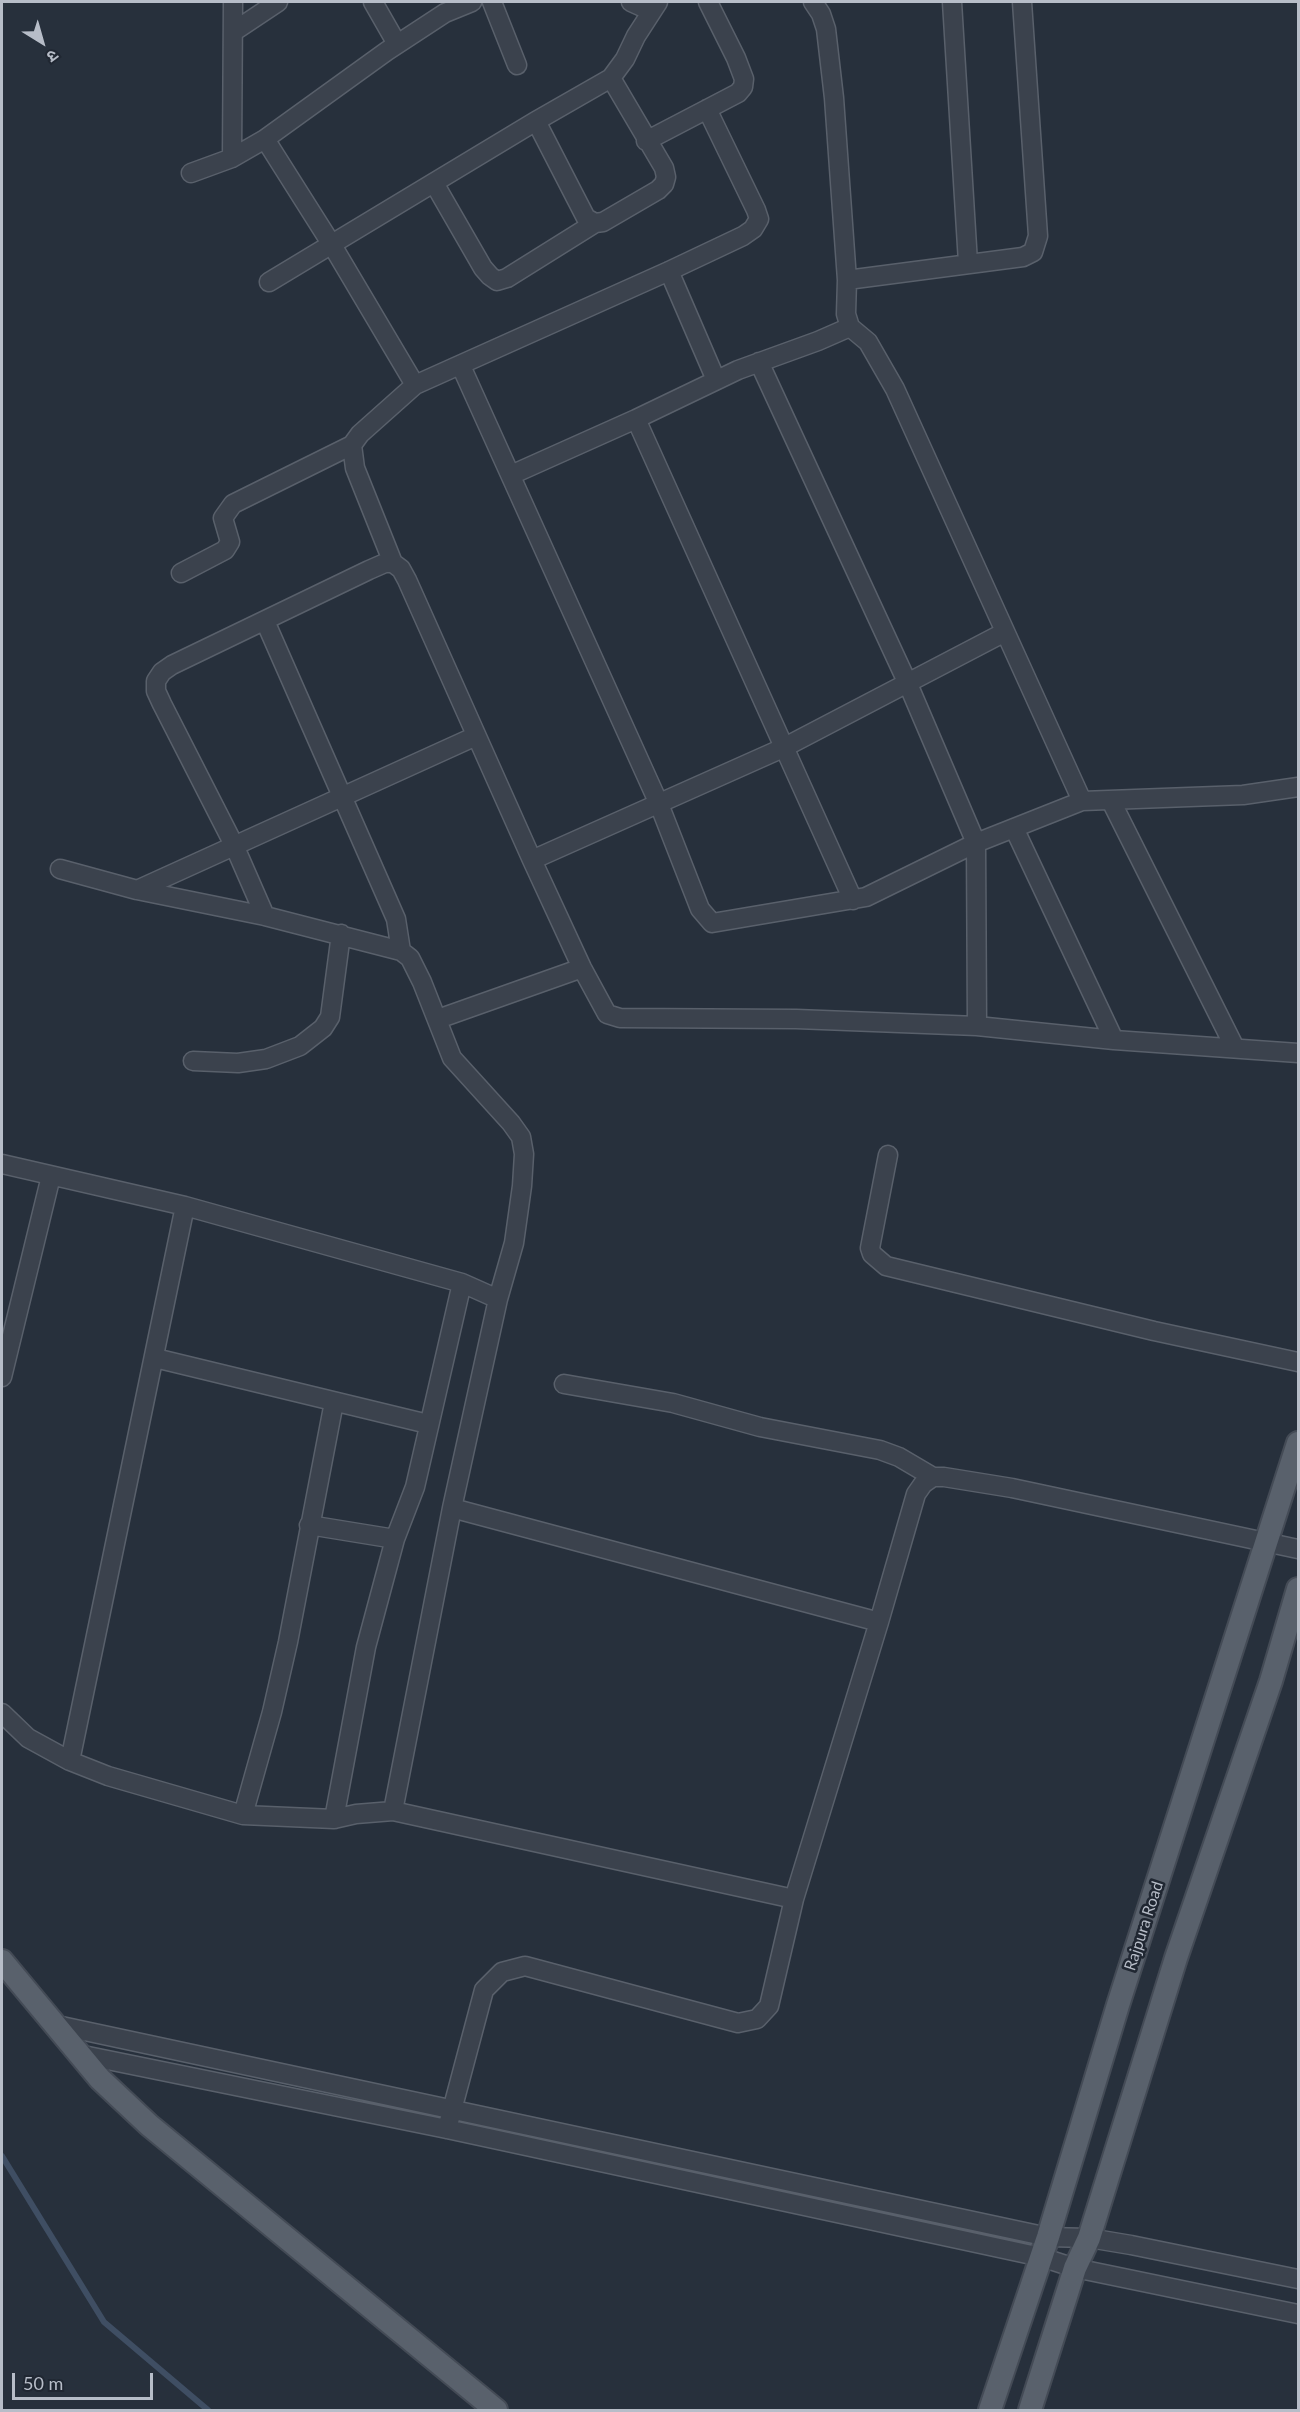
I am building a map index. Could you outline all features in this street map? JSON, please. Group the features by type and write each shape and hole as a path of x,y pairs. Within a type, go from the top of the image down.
{"main road":[{"name":"Rajpura Road","path":"990,2410 1045,2247 1118,2006 1299,1443"},
{"path":"1030,2410 1075,2268 1089,2238 1176,1958 1271,1681 1299,1589"},
{"path":"2,1961 100,2079 149,2125 496,2410"}],"street":[{"path":"232,158 233,2"},
{"path":"233,32 278,2"},
{"path":"373,2 397,44"},
{"path":"191,173 232,158 265,139 397,44 445,13 472,2"},
{"path":"492,2 517,65"},
{"path":"269,282 611,78 625,59 654,6 631,2"},
{"path":"646,141 738,93 743,87 744,80 736,58 708,2"},
{"path":"813,2 821,14 826,29 834,98 847,280 846,314 850,327 868,342 895,388 1082,801"},
{"path":"952,2 968,264"},
{"path":"847,280 1023,257 1033,252 1038,236 1022,2"},
{"path":"434,183 483,268 497,281 507,278 595,223 603,222 658,190 664,184 666,177 664,168 646,141 611,78"},
{"path":"181,573 225,550 230,542 223,518 233,504 352,445 360,434 415,385 669,271 753,229 759,219 756,210 707,109"},
{"path":"536,121 586,218 595,223"},
{"path":"265,139 332,245 415,385"},
{"path":"669,271 716,380"},
{"path":"511,476 716,380 850,327"},
{"path":"759,362 908,684 976,843 977,1026"},
{"path":"461,366 659,804 700,909 712,923 866,897 976,843 1082,801 1243,795 1299,788"},
{"path":"636,419 853,900"},
{"path":"352,445 355,468 393,563 401,569 407,580 532,860 582,968 607,1014 620,1018 796,1019 977,1026 1114,1040 1299,1053"},
{"path":"264,916 234,845 156,691 156,681 162,672 172,665 369,570 385,563 393,563"},
{"path":"266,621 396,920 401,951"},
{"path":"532,860 783,748 1005,632"},
{"path":"137,890 476,736"},
{"path":"1111,801 1235,1048"},
{"path":"1014,828 1114,1040"},
{"path":"60,869 137,890 341,934 401,951 410,958 438,1019 452,1058 521,1137 524,1154 514,1243 498,1299 452,1508 393,1811"},
{"path":"193,1061 238,1063 266,1059 300,1046 323,1028 330,1017 341,934"},
{"path":"438,1019 582,968"},
{"path":"888,1155 870,1248 872,1254 886,1266 1154,1331 1299,1362"},
{"path":"2,1164 185,1206 462,1283 498,1299"},
{"path":"2,1377 51,1176"},
{"path":"70,1761 185,1206"},
{"path":"334,1819 366,1647 395,1539 415,1488 462,1283"},
{"path":"155,1358 428,1424"},
{"path":"564,1384 672,1403 760,1427 880,1450 899,1457 933,1478"},
{"path":"243,1815 272,1712 288,1642 334,1402"},
{"path":"447,2129 484,1990 502,1972 525,1966 738,2023 757,2019 770,2006 794,1899 916,1494 923,1484 933,1478 944,1477 1012,1488 1299,1548"},
{"path":"452,1508 879,1622"},
{"path":"309,1525 395,1539"},
{"path":"2,1713 28,1738 70,1761 108,1776 243,1815 334,1819 356,1814 393,1811 794,1899"},
{"path":"52,2024 451,2108 1045,2247 1075,2268 1299,2314"},
{"path":"78,2054 1045,2247 1089,2238 1298,2279"},
{"path":"264,2092 269,2070"}],"waterway":[{"path":"2,2156 104,2322 208,2410"}]}
